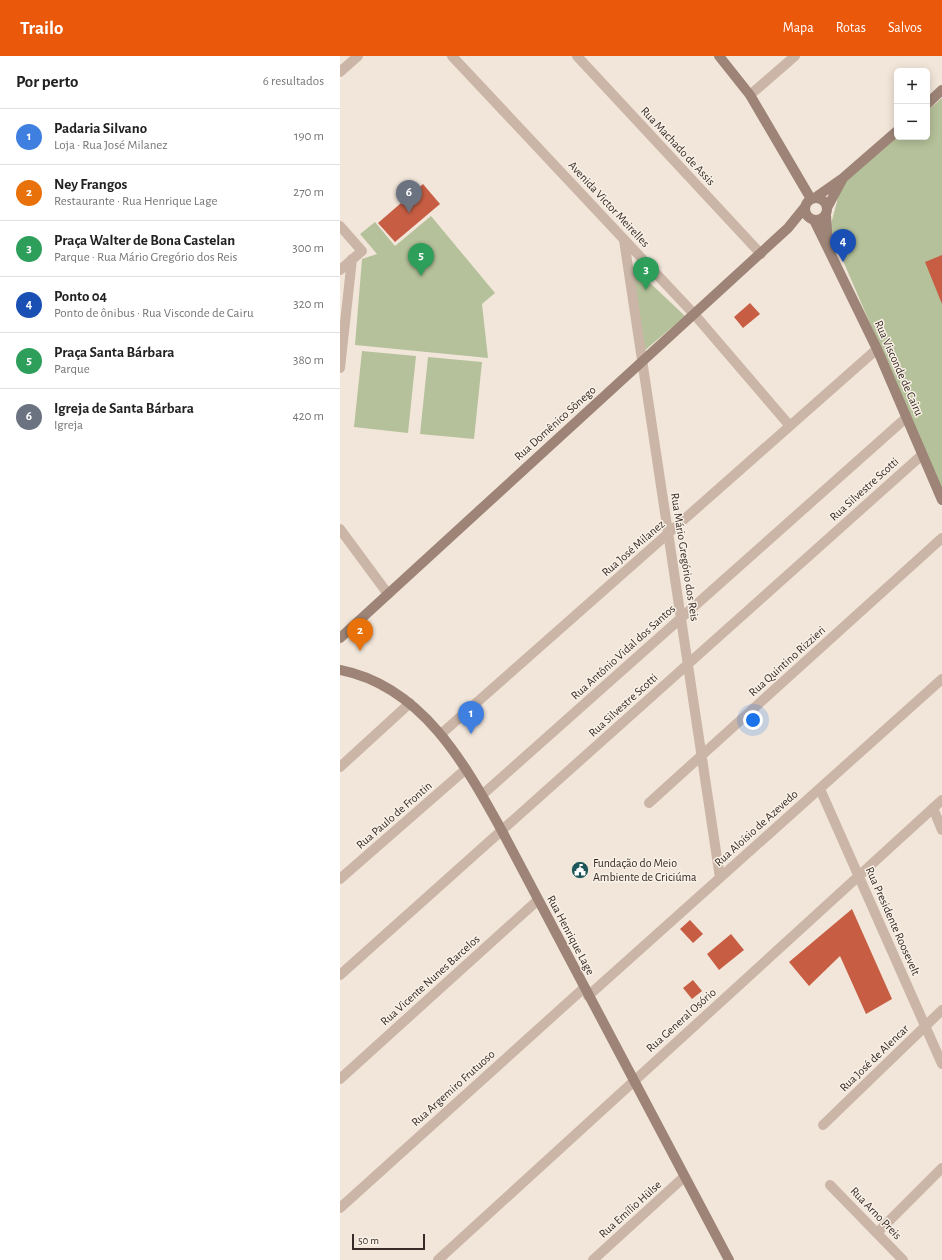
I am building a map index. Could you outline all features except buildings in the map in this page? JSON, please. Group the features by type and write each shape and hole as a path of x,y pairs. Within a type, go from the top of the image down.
{"street":[{"path":"340,72 358,56"},
{"name":"Avenida Victor Meirelles","path":"452,56 694,314 790,426"},
{"name":"Rua Machado de Assis","path":"577,56 761,254"},
{"path":"718,56 750,95 811,201"},
{"path":"750,95 795,56"},
{"path":"930,101 942,90"},
{"name":"Rua Domênico Sônego","path":"340,638 761,254 788,228 811,201 843,178 894,134"},
{"name":"Rua Domênico Sônego","path":"827,211 843,178"},
{"path":"823,200 827,211 821,219 813,220 806,214 811,201 823,200"},
{"name":"Rua Visconde de Cairu","path":"827,211 828,248"},
{"name":"Rua Domênico Sônego","path":"788,228 813,220"},
{"name":"Rua Visconde de Cairu","path":"813,220 877,350 942,500"},
{"path":"340,226 362,251 340,270"},
{"name":"Rua Mário Gregório dos Reis","path":"624,240 720,878"},
{"path":"340,368 352,260"},
{"name":"Rua José Milanez","path":"441,734 877,350"},
{"name":"Rua Antônio Vidal dos Santos","path":"482,795 907,417"},
{"name":"Rua Silvestre Scotti","path":"340,975 923,454"},
{"path":"340,529 388,594"},
{"name":"Rua Quintino Rizzieri","path":"649,803 942,538"},
{"name":"Rua Henrique Lage","path":"340,670 378,683 410,703 441,734 466,769 502,831 729,1260"},
{"name":"Rua Aloísio de Azevedo","path":"586,992 720,878 942,679"},
{"path":"340,767 410,703"},
{"name":"Rua Paulo de Frontin","path":"340,879 466,769"},
{"name":"Rua Presidente Roosevelt","path":"820,788 942,1064"},
{"name":"Rua General Osório","path":"438,1260 942,800"},
{"path":"933,808 942,830"},
{"name":"Rua Vicente Nunes Barcelos","path":"340,1079 538,900"},
{"name":"Rua Argemiro Frutuoso","path":"340,1208 586,992"},
{"name":"Rua José de Alencar","path":"823,1125 942,1010"},
{"path":"877,1233 942,1168"},
{"name":"Rua Emílio Hülse","path":"593,1260 684,1177"},
{"name":"Rua Arno Preis","path":"830,1185 903,1260"}],"green space":[{"path":"942,98 942,490 830,228 843,184 894,140 930,140 930,108"},
{"path":"431,216 495,293 482,304 488,358 355,345 362,259 377,254 360,234 375,222 395,246"},
{"path":"631,265 685,316 644,351"},
{"path":"362,351 416,356 408,433 354,427"},
{"path":"428,357 482,362 474,439 420,434"}],"place":[{"name":"Igreja de Santa Bárbara","path":"409,213"},
{"name":"Ponto 04","path":"843,262"},
{"name":"Praça Santa Bárbara","path":"421,276"},
{"name":"Praça Walter de Bona Castelan","path":"646,290"},
{"name":"Ney Frangos","path":"360,651"},
{"name":"Padaria Silvano","path":"471,734"},
{"name":"Fundação do Meio Ambiente de Criciúma","path":"580,870"}]}
